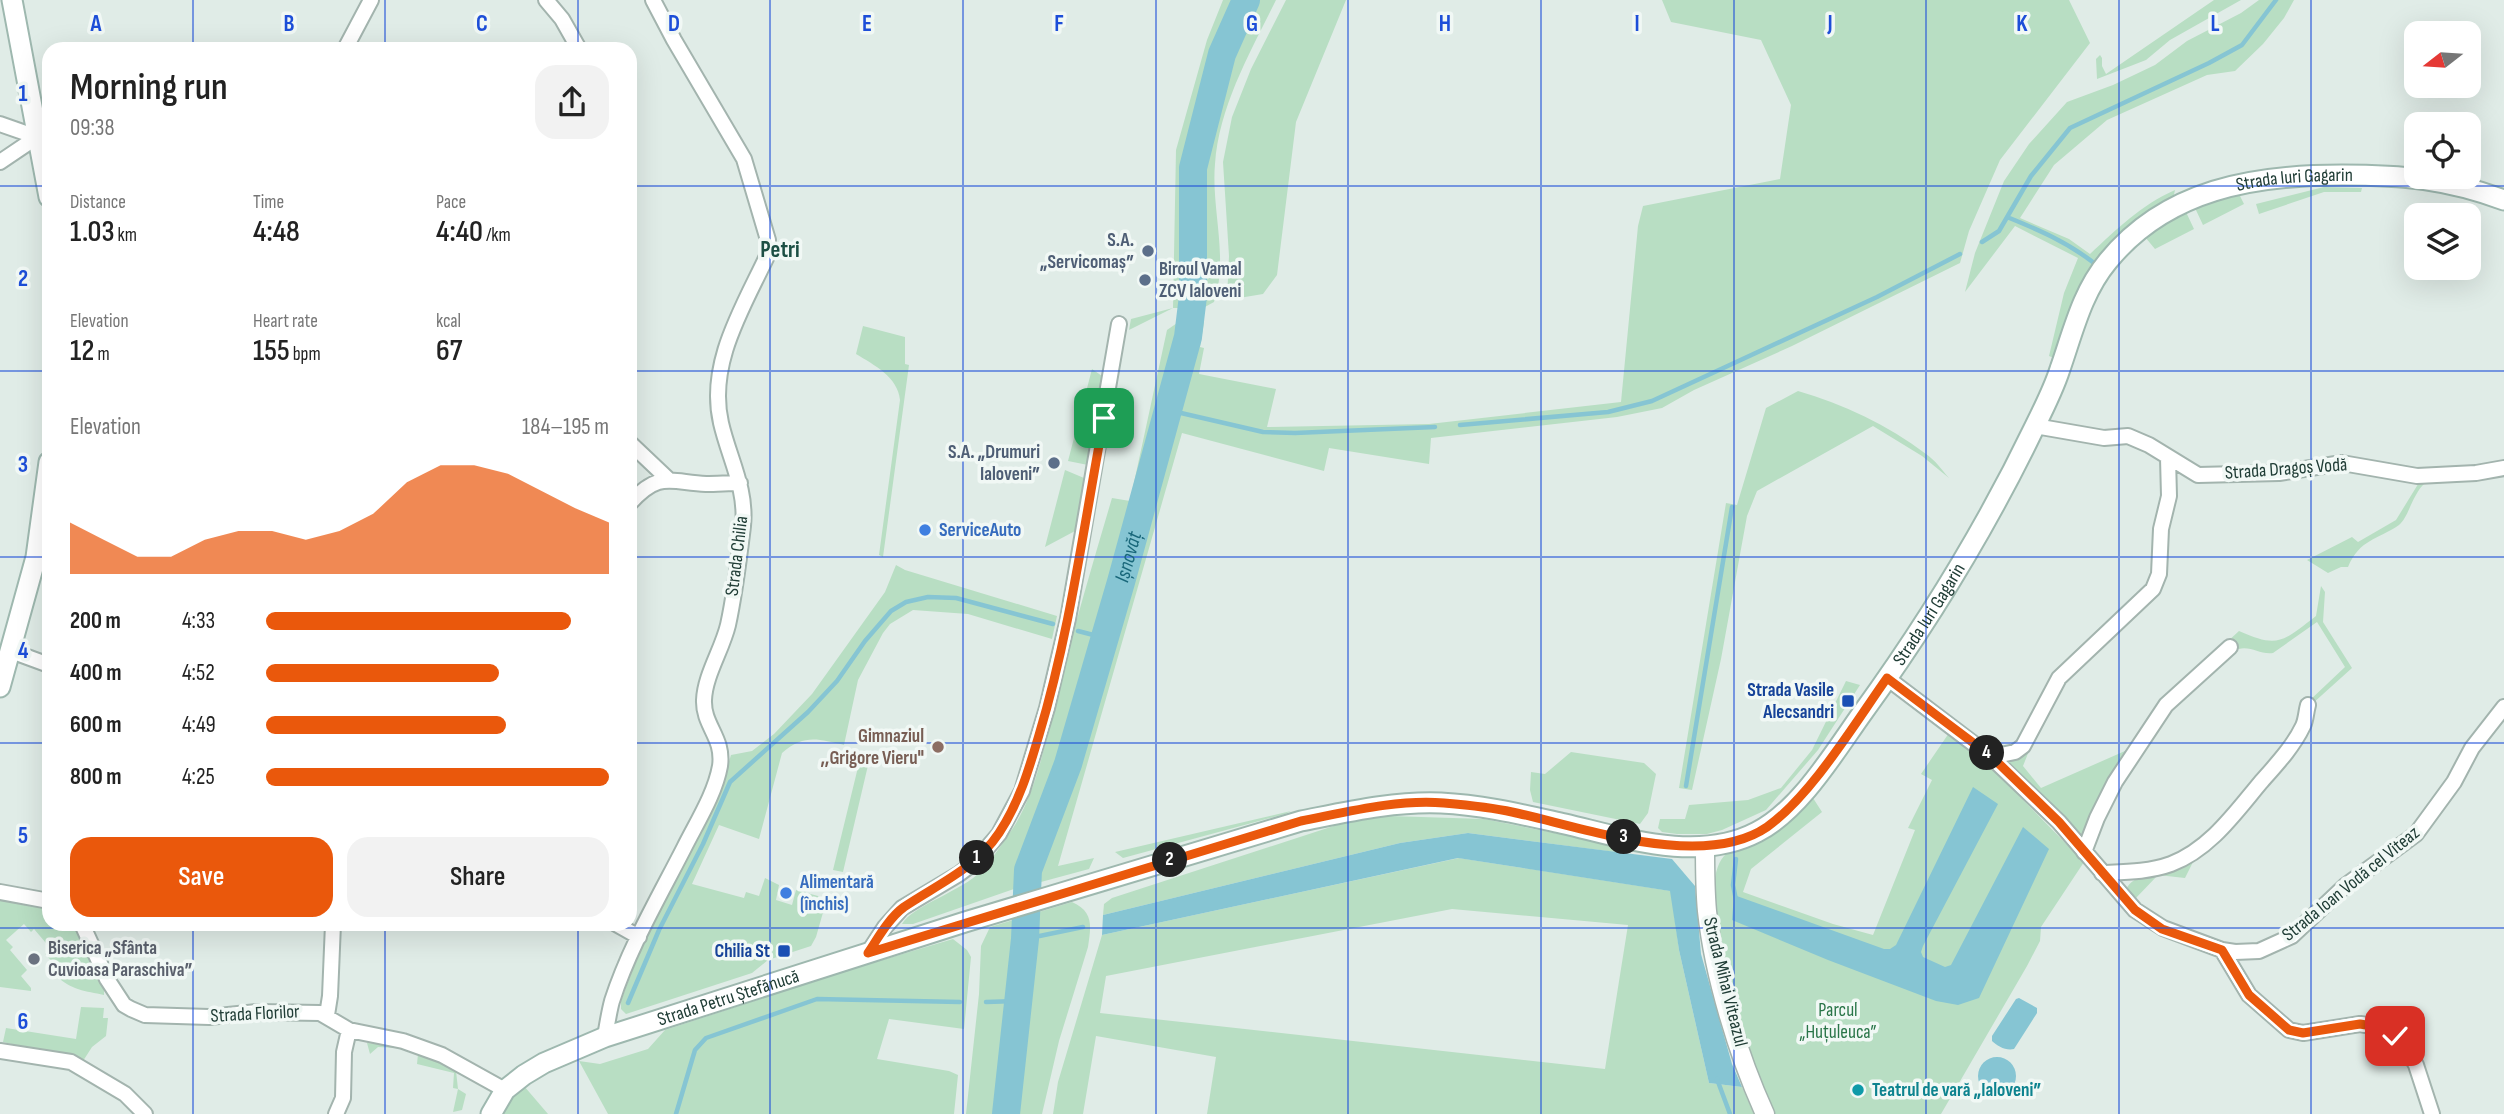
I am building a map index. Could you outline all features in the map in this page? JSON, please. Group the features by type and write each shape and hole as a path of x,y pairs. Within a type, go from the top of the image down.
{"main road":[{"path":"12,0 42,162"},
{"name":"Strada Iuri Gagarin","path":"986,916 1301,821 1356,810 1413,803 1475,806 1681,846 1705,846 1755,834 1782,814 1810,784 1923,627 2035,426 2059,372 2084,302 2099,272 2141,229 2193,199 2228,186 2276,177 2375,175 2425,178 2450,182 2504,200"},
{"path":"1,679 38,547 42,516"},
{"name":"Strada Petru Ștefănucă","path":"491,1114 506,1090 544,1063 605,1037 986,916"}],"street":[{"path":"349,42 371,0"},
{"path":"546,0 562,19 575,42"},
{"name":"Strada Chilia","path":"605,1037 612,1002 639,937 705,805 720,768 721,752 707,719 704,697 728,625 743,523 743,501 721,424 719,383 727,345 768,254 768,240 744,159 653,0"},
{"path":"0,124 37,137"},
{"path":"0,162 37,137"},
{"path":"868,953 885,927 902,908 975,862 999,834 1022,791 1047,708 1068,619 1119,324"},
{"name":"Strada Dragoș Vodă","path":"2035,426 2104,438 2128,436 2149,445 2198,475 2279,473 2342,463 2417,476 2476,473 2504,468"},
{"path":"637,450 668,479"},
{"path":"1992,757 2015,752 2023,746 2059,678 2153,589 2159,574 2161,529 2169,496 2168,458"},
{"path":"637,495 654,483 668,479 706,484 740,483"},
{"path":"2084,852 2115,782 2166,705 2230,647"},
{"path":"10,651 42,662"},
{"path":"1887,678 1992,757 2059,822 2135,910 2162,929 2222,950 2249,995 2289,1030 2303,1033 2360,1024 2395,1036 2406,1047 2416,1065 2432,1114"},
{"path":"2102,873 2150,870 2168,865 2184,858 2206,842 2236,813 2288,751 2304,725 2308,705"},
{"name":"Strada Ioan Vodă cel Viteaz","path":"2222,950 2259,951 2292,936 2345,886 2416,834 2454,782 2472,748 2504,707"},
{"name":"Strada Mihai Viteazul","path":"1705,846 1708,914 1720,975 1744,1060 1765,1114"},
{"path":"0,892 42,900"},
{"name":"Strada Florilor","path":"85,931 114,992 124,1005 145,1015 209,1017 257,1012 313,1012 327,1015 349,1030 442,1055 506,1090"},
{"path":"327,1015 333,931"},
{"path":"628,931 639,937"},
{"path":"336,1114 344,1098 344,1052 349,1030"},
{"path":"0,1051 71,1062 125,1094 145,1114"}],"green space":[{"path":"1223,0 1276,0 1229,100 1218,142 1214,181 1220,268 1214,302 1203,308 1173,308 1176,150 1207,40"},
{"path":"1286,0 1346,0 1296,122 1277,275 1263,294 1227,300 1229,256 1223,162 1232,117 1251,69"},
{"path":"1662,0 2069,0 2090,43 2000,160 1969,231 1960,263 1792,346 1694,390 1662,408 1617,417 1431,438 1429,464 1329,448 1324,471 1182,433 1058,866 1094,858 1089,869 1011,890 913,924 902,924 916,911 963,885 981,871 1022,812 1042,757 1072,636 1112,498 1130,501 1167,330 1180,321 1204,322 1200,347 1204,348 1199,374 1276,389 1267,427 1429,424 1621,402 1638,226 1643,206 1780,179 1791,105 1761,40 1671,22"},
{"path":"2214,0 2241,0 2170,40 2146,60 2097,79 2096,59 2100,55 2106,74"},
{"path":"2259,0 2294,0 2284,18 2263,44 2235,71 2207,75 2107,120 2054,165 2020,218 2069,239 2090,254 2140,210 2175,190 2173,199 2130,227 2097,260 2079,289 2054,358 2049,356 2064,293 2078,258 2015,226 1965,292 1975,253 2004,181 2029,144 2067,102 2113,85 2155,65 2187,41 2241,13"},
{"path":"2324,187 2362,188 2361,192 2324,192 2259,214 2256,204"},
{"path":"2235,193 2239,194 2244,204 2203,225 2195,208"},
{"path":"2186,212 2194,229 2155,249 2145,237"},
{"path":"1173,308 1129,330 1131,319"},
{"path":"863,326 905,337 905,364 909,365 883,557 879,555 900,400 890,378 856,354"},
{"path":"1092,369 1102,376 1088,465 1068,461"},
{"path":"1798,391 1832,402 1881,425 1929,456 1949,478 1922,456 1873,426 1757,491 1747,516 1721,659 1692,790 1679,788 1726,503 1737,505 1766,408"},
{"path":"1065,470 1084,478 1075,531 1045,547"},
{"path":"2420,481 2426,482 2399,525 2364,545 2348,567 2328,573 2307,560 2352,537 2358,542 2396,520"},
{"path":"896,565 1057,616 1052,639 968,614 913,610 890,624 858,680 844,745 811,740 797,743 782,753 759,839 719,825 692,884 744,898 746,892 759,896 765,878 779,885 776,900 792,905 796,890 818,896 824,909 811,946 768,960 752,973 626,1014 621,1009 621,1001 634,967 713,804 731,755 752,751 774,734 812,694 885,592"},
{"path":"2321,586 2325,592 2323,622 2352,668 2312,704 2309,701 2345,667 2317,622 2273,653 2244,648 2233,651 2227,642 2239,631 2272,641 2288,636 2316,616"},
{"path":"1846,681 1860,685 1818,750 1766,810 1707,834 1677,834 1662,832 1658,828 1660,819 1685,819 1689,805 1748,800 1781,788 1812,750"},
{"name":"Parcul „Huțuleuca”","path":"1949,733 1991,767 2084,862 2041,927 2040,941 2027,966 1941,1114 1775,1114 1741,1023 1719,943 1714,906 1715,876 1724,856 1765,836 1813,798 1822,812 1751,869 1743,892 1833,924 1873,935 1915,830 1908,828 1932,780 1921,774"},
{"path":"2134,747 2082,841 2004,762 2029,751 2023,766 2041,788"},
{"path":"1571,752 1644,763 1656,774 1648,813 1640,824 1533,802 1530,790 1531,772 1545,774"},
{"path":"860,759 869,761 843,872 833,870"},
{"path":"1291,811 1123,858 1115,852"},
{"path":"1390,816 1484,819 1605,843 1623,853 1468,833 1400,843 1103,915 1104,904 1112,898 1346,822"},
{"path":"1459,858 1671,891 1679,950 1709,1083 1742,1087 1754,1114 1207,1114 1216,1057 1096,1036 1083,1114 1053,1114 1058,1082 1102,935","holes":["1452,909 1628,925 1605,1069 1100,1013 1106,976"]},
{"path":"2194,860 2185,878 2158,875 2135,899 2127,893 2126,889 2134,880"},
{"path":"0,897 42,908 42,931 77,931 88,950 104,995 79,989 62,981 57,976 62,972 45,954 51,949 34,929 31,932 24,924 6,940 13,947 10,950 27,970 21,976 31,991 0,987"},
{"path":"1072,902 1088,915 1088,947 1059,1041 1042,1114 966,1114 979,994 981,946 990,927"},
{"path":"953,939 967,950 971,957 964,1029 889,1019 877,1059 949,1071 958,1075 954,1114 608,1114 579,1061 600,1064 648,1049 665,1030"},
{"path":"81,1007 104,1008 103,1018 108,1018 106,1036 92,1047 83,1061 3,1042 6,1028 76,1039"},
{"path":"367,1043 404,1048 423,1055 456,1071 458,1089 453,1088 454,1073 417,1064 418,1054 397,1048 378,1047 370,1054"},
{"path":"524,1086 548,1114 502,1114 514,1095"},
{"path":"458,1089 466,1094 462,1110 453,1112"}],"water":[{"path":"1973,787 1998,804 1923,946 1923,957 1945,967 1951,965 2023,827 2049,849 1979,998 1958,1005 1936,1001 1732,920 1734,895 1890,949 1896,945"},
{"path":"1468,833 1672,859 1695,886 1701,954 1732,1064 1742,1087 1709,1083 1679,950 1670,891 1458,858 1102,935 1103,915 1400,843"},
{"path":"2019,998 2037,1008 2037,1013 2014,1049 2005,1049 1992,1041 1992,1036"},
{"path":"1997,1057 2010,1063 2016,1076 2010,1089 1997,1095 1984,1089 1978,1076 1984,1063"}],"waterway":[{"name":"Ișnovăț","path":"1006,1114 1025,939 1028,870 1068,764 1188,337 1193,296 1193,168 1222,54 1246,0"},
{"path":"1982,242 1999,231 2031,176 2070,128 2242,45 2276,0"},
{"path":"2007,217 2052,237 2094,263"},
{"path":"1460,425 1608,412 1652,401 1877,297 1960,254"},
{"path":"1168,410 1263,432 1435,427"},
{"path":"1686,786 1732,507"},
{"path":"628,1003 659,930 703,844 730,782 808,712 837,681 865,641 891,611 906,602 928,597 956,598 1053,624"},
{"path":"1078,631 1105,638"},
{"path":"1736,859 1733,885 1736,900"},
{"path":"1025,939 1083,927"},
{"path":"676,1114 695,1050 706,1038 817,999 960,1002"},
{"path":"986,1002 1018,1001"},
{"path":"1717,1079 1730,1114"}],"place":[{"name":"S.A. „Servicomaș”","path":"1148,251"},
{"name":"Biroul Vamal ZCV Ialoveni","path":"1145,280"},
{"name":"S.A. „Drumuri Ialoveni”","path":"1054,463"},
{"name":"ServiceAuto","path":"925,530"},
{"name":"Strada Vasile Alecsandri","path":"1848,701"},
{"name":"Gimnaziul ,,Grigore Vieru\"","path":"938,747"},
{"name":"Alimentară (închis)","path":"786,893"},
{"name":"Chilia St","path":"784,951"},
{"name":"Biserica „Sfânta Cuvioasa Paraschiva”","path":"34,959"},
{"name":"Teatrul de vară „Ialoveni”","path":"1858,1090"}],"district":[{"name":"Petri","path":"780,250"}],"route":[{"path":"1104,418 1068,619 1047,708 1022,791 999,834 975,862 932,892 902,908 885,927 868,953 1301,821 1356,810 1413,803 1440,803 1508,811 1594,831 1681,846 1705,846 1741,838 1768,826 1802,793 1887,678 1992,757 2059,822 2135,910 2162,929 2222,950 2249,995 2289,1030 2296,1033 2315,1032 2360,1024 2383,1029 2395,1036"}]}
